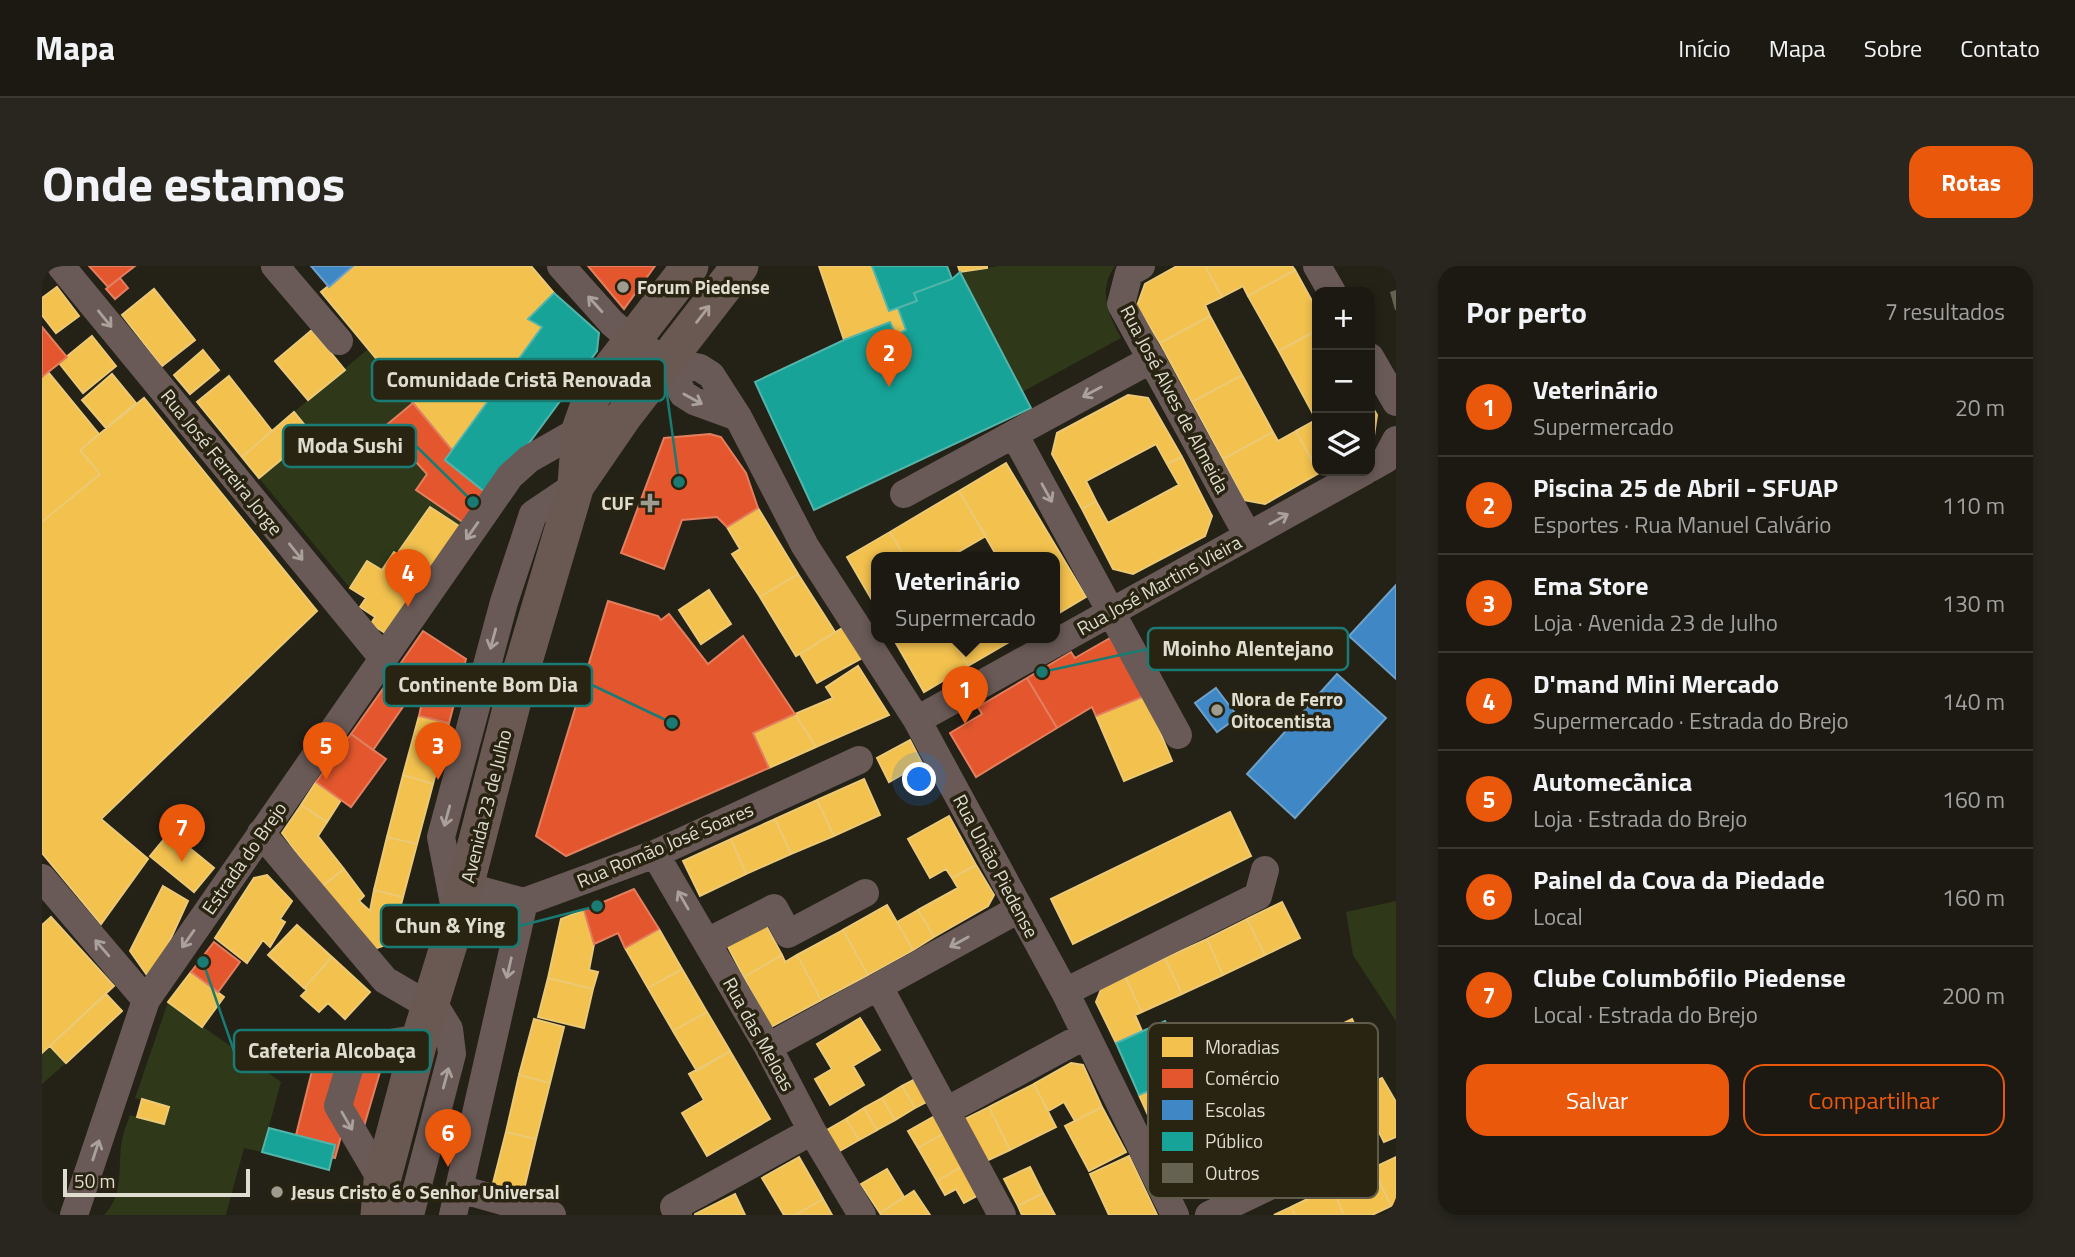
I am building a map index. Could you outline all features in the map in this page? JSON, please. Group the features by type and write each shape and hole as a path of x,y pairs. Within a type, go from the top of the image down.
{"main road":[{"name":"Avenida 23 de Julho","path":"576,485 579,429 592,396 690,266"},
{"name":"Avenida 23 de Julho","path":"366,1215 380,1198 425,1021 461,902 500,681 576,485 623,417 740,266"}],"street":[{"name":"Rua José Ferreira Jorge","path":"61,266 383,658"},
{"path":"275,266 339,341"},
{"name":"Rua União Piedense","path":"561,266 612,323 632,340 666,361 700,368 711,376 738,417 805,546 917,720 1065,992 1148,1158"},
{"name":"Rua José Alves de Almeida","path":"1141,266 1129,273 1121,304 1248,536"},
{"path":"1317,266 1329,287"},
{"path":"904,494 1152,359"},
{"path":"1375,366 1396,402"},
{"name":"Estrada do Brejo","path":"74,1215 146,1000 510,476 529,459 579,429"},
{"path":"1014,434 1178,735"},
{"path":"1375,465 1386,459 1396,440"},
{"name":"Rua José Martins Vieira","path":"1060,640 1356,476"},
{"name":"Rua José Martins Vieira","path":"917,720 1055,643"},
{"name":"Rua Romão José Soares","path":"524,902 655,853 859,760"},
{"path":"261,833 385,979 425,1021"},
{"name":"Rua das Meloas","path":"655,853 862,1215"},
{"path":"1065,992 1258,896 1265,870"},
{"path":"42,878 146,1000"},
{"path":"707,942 774,908 788,934 865,893"},
{"path":"461,902 524,902 456,1202 552,1215"},
{"path":"768,1047 1019,909"},
{"path":"879,987 1002,1215"},
{"path":"380,1198 338,1106 355,1049 425,1021 444,1019 449,1029 452,1054 410,1215"},
{"path":"946,1111 1086,1035"},
{"path":"678,1215 674,1207 812,1131"},
{"name":"Rua União Piedense","path":"1167,1198 1175,1215"},
{"path":"1209,1215 1244,1198"}],"green space":[{"path":"999,266 1115,266 1107,284 1106,294 1112,321 1121,338 1022,392 960,272"},
{"path":"368,349 413,403 385,428 427,474 416,490 467,525 431,573 382,570 367,561 350,588 259,478 312,434 294,412"},
{"path":"1396,901 1396,1021 1353,955 1346,912"},
{"path":"168,1002 281,1082 262,1152 244,1148 226,1215 104,1215 118,1188 121,1147 130,1115 163,1124 169,1108 135,1098"},
{"path":"50,1046 66,1063 42,1084 42,1053"}],"building: Moradias":[{"path":"353,266 531,266 554,293 528,319 542,327 452,450 321,292"},
{"path":"819,266 872,266 889,311 898,308 906,330 896,335 890,322 844,340"},
{"path":"958,266 987,266 987,268 960,272"},
{"path":"1177,266 1205,266 1222,297 1205,305 1210,316 1160,343 1137,306 1145,284"},
{"path":"1205,266 1292,266 1295,270 1248,296 1243,286 1222,297"},
{"path":"1295,270 1312,301 1312,333 1279,351 1248,296"},
{"path":"57,287 79,316 56,333 42,315 42,298"},
{"path":"154,289 195,340 162,366 122,315"},
{"path":"1210,316 1242,375 1192,402 1160,343"},
{"path":"312,330 345,370 308,400 275,361"},
{"path":"1312,333 1311,410 1279,351"},
{"path":"92,336 116,366 83,393 59,363"},
{"path":"203,350 219,370 190,394 174,375"},
{"path":"48,372 99,434 80,450 100,474 42,522 42,377"},
{"path":"112,374 136,403 106,428 82,400"},
{"path":"1242,375 1273,432 1223,459 1192,402"},
{"path":"229,376 272,431 242,457 197,402"},
{"path":"1128,395 1148,398 1182,457 1167,464 1156,444 1086,481 1096,501 1082,509 1052,454 1057,433"},
{"path":"144,398 317,611 101,819 148,859 101,924 42,853 42,522 100,474 80,450"},
{"path":"294,412 312,434 259,478 242,457"},
{"path":"1312,422 1312,461 1296,431"},
{"path":"1296,431 1312,460 1314,476 1265,504 1244,500 1223,459 1273,432 1278,441"},
{"path":"1182,457 1212,516 1205,536 1133,574 1113,569 1082,509 1096,501 1108,523 1179,485 1167,464"},
{"path":"1006,463 1059,552 995,552 959,491"},
{"path":"959,491 986,536 958,552 902,552 890,532"},
{"path":"430,507 462,528 431,573 399,551"},
{"path":"758,508 798,574 760,597 732,554 740,549 727,527"},
{"path":"890,532 902,552 871,552 871,598 847,557"},
{"path":"394,552 429,574 390,636 371,624 375,617 360,607 366,598 350,588 367,561 382,570"},
{"path":"1060,553 1086,597 1060,612"},
{"path":"798,574 835,632 796,656 760,597"},
{"path":"709,590 731,624 701,644 679,610"},
{"path":"844,627 862,658 817,683 800,654"},
{"path":"896,643 955,643 968,666 924,692"},
{"path":"955,643 1007,643 968,666"},
{"path":"858,666 889,715 816,747 795,714 833,698 826,687"},
{"path":"1145,696 1172,761 1124,781 1096,716"},
{"path":"795,714 816,747 769,768 753,733"},
{"path":"419,716 449,723 433,784 403,775"},
{"path":"910,740 922,763 889,782 877,758"},
{"path":"403,775 433,784 417,844 387,837"},
{"path":"864,779 880,815 834,836 817,800"},
{"path":"316,782 341,800 327,822 301,805"},
{"path":"817,800 834,836 791,854 775,819"},
{"path":"301,805 327,822 318,836 344,869 322,886 282,833"},
{"path":"1230,812 1251,856 1073,944 1051,899"},
{"path":"949,816 976,865 952,878 946,869 930,878 908,839"},
{"path":"775,819 791,854 746,874 731,839"},
{"path":"170,832 214,868 194,892 150,856"},
{"path":"387,837 417,844 403,897 374,890"},
{"path":"731,839 746,874 700,896 683,861"},
{"path":"976,865 994,895 988,906 934,937 918,910 958,888 952,878"},
{"path":"344,869 364,896 359,901 370,911 374,890 403,897 391,943 374,949 322,886"},
{"path":"267,875 292,901 280,919 285,922 270,947 263,940 247,963 215,938 254,878"},
{"path":"163,886 188,901 155,973 147,975 130,951"},
{"path":"1282,902 1300,938 1265,955 1247,919"},
{"path":"887,905 913,950 868,975 843,930"},
{"path":"584,910 594,944 589,970 598,972 593,989 548,978 561,919"},
{"path":"918,910 934,937 913,950 897,922"},
{"path":"51,917 114,986 42,1053 42,925"},
{"path":"1247,919 1265,955 1223,975 1207,939"},
{"path":"764,922 782,955 744,977 726,943"},
{"path":"297,925 332,957 304,988 268,955"},
{"path":"659,929 682,969 648,988 625,948"},
{"path":"843,930 868,975 821,1000 797,955"},
{"path":"1207,939 1223,975 1182,994 1165,958"},
{"path":"782,955 785,962 797,955 821,1000 771,1027 744,977"},
{"path":"332,957 370,992 345,1019 328,1003 319,1012 301,996 307,990 304,988"},
{"path":"1165,958 1182,994 1142,1012 1125,977"},
{"path":"682,969 707,1012 673,1031 648,988"},
{"path":"191,972 224,997 202,1027 168,1002"},
{"path":"1125,977 1142,1012 1135,1015 1142,1031 1116,1043 1096,1002 1102,987"},
{"path":"548,978 593,989 584,1028 538,1017"},
{"path":"106,994 122,1011 66,1063 50,1046"},
{"path":"707,1012 730,1051 697,1071 673,1031"},
{"path":"860,1018 880,1050 853,1066 864,1085 830,1105 815,1079 832,1069 817,1044"},
{"path":"534,1019 564,1027 550,1083 519,1075"},
{"path":"730,1051 770,1119 707,1156 682,1113 704,1100 689,1074"},
{"path":"1071,1063 1083,1065 1102,1107 1075,1121 1064,1102 1048,1111 1034,1084"},
{"path":"519,1075 550,1083 536,1139 506,1132"},
{"path":"921,1076 934,1098 915,1108 902,1086"},
{"path":"1382,1078 1396,1102 1396,1137 1384,1142 1378,1130 1378,1080"},
{"path":"1034,1084 1056,1127 1010,1150 989,1107"},
{"path":"902,1086 915,1108 895,1120 882,1098"},
{"path":"1148,1091 1148,1115 1139,1095"},
{"path":"882,1098 895,1120 877,1130 864,1108"},
{"path":"142,1099 169,1107 164,1124 137,1117"},
{"path":"989,1107 1010,1150 980,1164 959,1122"},
{"path":"1102,1107 1126,1152 1089,1171 1065,1126"},
{"path":"864,1108 877,1130 859,1140 846,1119"},
{"path":"940,1113 950,1130 918,1148 908,1131"},
{"path":"846,1119 859,1140 838,1152 825,1131"},
{"path":"950,1130 968,1163 937,1181 918,1148"},
{"path":"506,1132 536,1139 522,1198 491,1191"},
{"path":"1129,1156 1157,1215 1109,1215 1090,1174"},
{"path":"799,1157 823,1199 795,1215 784,1215 762,1178"},
{"path":"1396,1157 1396,1204 1391,1206 1378,1179 1378,1166"},
{"path":"968,1163 984,1192 964,1203 956,1189 945,1195 937,1181"},
{"path":"1030,1167 1043,1193 1018,1206 1004,1179"},
{"path":"887,1169 904,1197 880,1213 861,1184"},
{"path":"1378,1179 1391,1206 1372,1215 1344,1215 1337,1198 1378,1198"},
{"path":"914,1191 930,1215 881,1215 880,1213"},
{"path":"1043,1193 1055,1215 1022,1215 1018,1206"},
{"path":"735,1194 745,1215 695,1215 695,1214"},
{"path":"1309,1198 1337,1198 1344,1215 1295,1215 1291,1207"},
{"path":"823,1199 832,1215 795,1215"},
{"path":"1291,1207 1295,1215 1274,1215"}],"building: Comércio":[{"path":"89,266 135,266 108,287"},
{"name":"Forum Piedense","path":"588,266 655,266 624,309"},
{"path":"120,278 128,288 115,299 106,289"},
{"path":"42,327 67,357 42,377"},
{"path":"413,403 452,450 445,460 486,493 467,525 416,490 427,474 384,427"},
{"path":"710,434 721,437 746,473 758,508 727,527 717,517 682,520 664,569 621,553 664,438"},
{"path":"608,601 658,616 661,620 669,614 708,664 743,636 795,714 753,733 769,768 566,856 536,836"},
{"path":"423,631 466,659 449,723 419,716 426,683 416,676 403,698 385,686"},
{"path":"1110,638 1145,696 1096,716 1092,707 1057,728 1027,678 1071,652 1075,658"},
{"path":"1027,678 1057,728 976,777 950,733 982,714 978,707"},
{"path":"385,686 407,701 373,750 351,734"},
{"path":"351,734 386,759 351,807 316,782"},
{"path":"634,889 659,929 625,948 618,933 594,944 584,910"},
{"path":"214,942 240,962 218,992 191,972"},
{"path":"318,1047 382,1065 362,1133 343,1129 335,1158 293,1147"}],"building: Escolas":[{"path":"311,266 353,266 329,287"},
{"path":"1396,585 1396,679 1349,636"},
{"path":"1337,674 1386,718 1295,818 1247,774"},
{"name":"Nora de Ferro Oitocentista","path":"1216,688 1238,717 1217,732 1195,703"}],"building: Público":[{"path":"872,266 947,266 952,279 914,293 917,301 889,311"},
{"path":"960,272 1031,408 814,510 755,382 844,340 890,322 896,335 906,330 898,308 917,301 914,293 952,279"},
{"path":"554,293 599,333 597,351 490,496 445,460 542,327 528,319"},
{"path":"1148,1029 1148,1091 1139,1095 1116,1043"},
{"path":"269,1128 335,1145 329,1170 262,1152"}],"building: Outros":[{"path":"1396,290 1396,310 1395,310 1390,292"}],"place":[{"name":"Forum Piedense","path":"623,287"},
{"name":"Piscina 25 de Abril - SFUAP","path":"889,387"},
{"name":"Comunidade Cristã Renovada","path":"679,482"},
{"name":"Moda Sushi","path":"473,502"},
{"name":"CUF","path":"650,503"},
{"name":"D'mand Mini Mercado","path":"408,607"},
{"name":"Moinho Alentejano","path":"1042,672"},
{"name":"Nora de Ferro Oitocentista","path":"1217,710"},
{"name":"Continente Bom Dia","path":"672,723"},
{"name":"Veterinário","path":"965,724"},
{"name":"Automecãnica","path":"326,780"},
{"name":"Ema Store","path":"438,780"},
{"name":"Clube Columbófilo Piedense","path":"182,862"},
{"name":"Chun & Ying","path":"597,906"},
{"name":"Cafeteria Alcobaça","path":"203,962"},
{"name":"Painel da Cova da Piedade","path":"448,1167"},
{"name":"Jesus Cristo é o Senhor Universal","path":"277,1192"}]}
